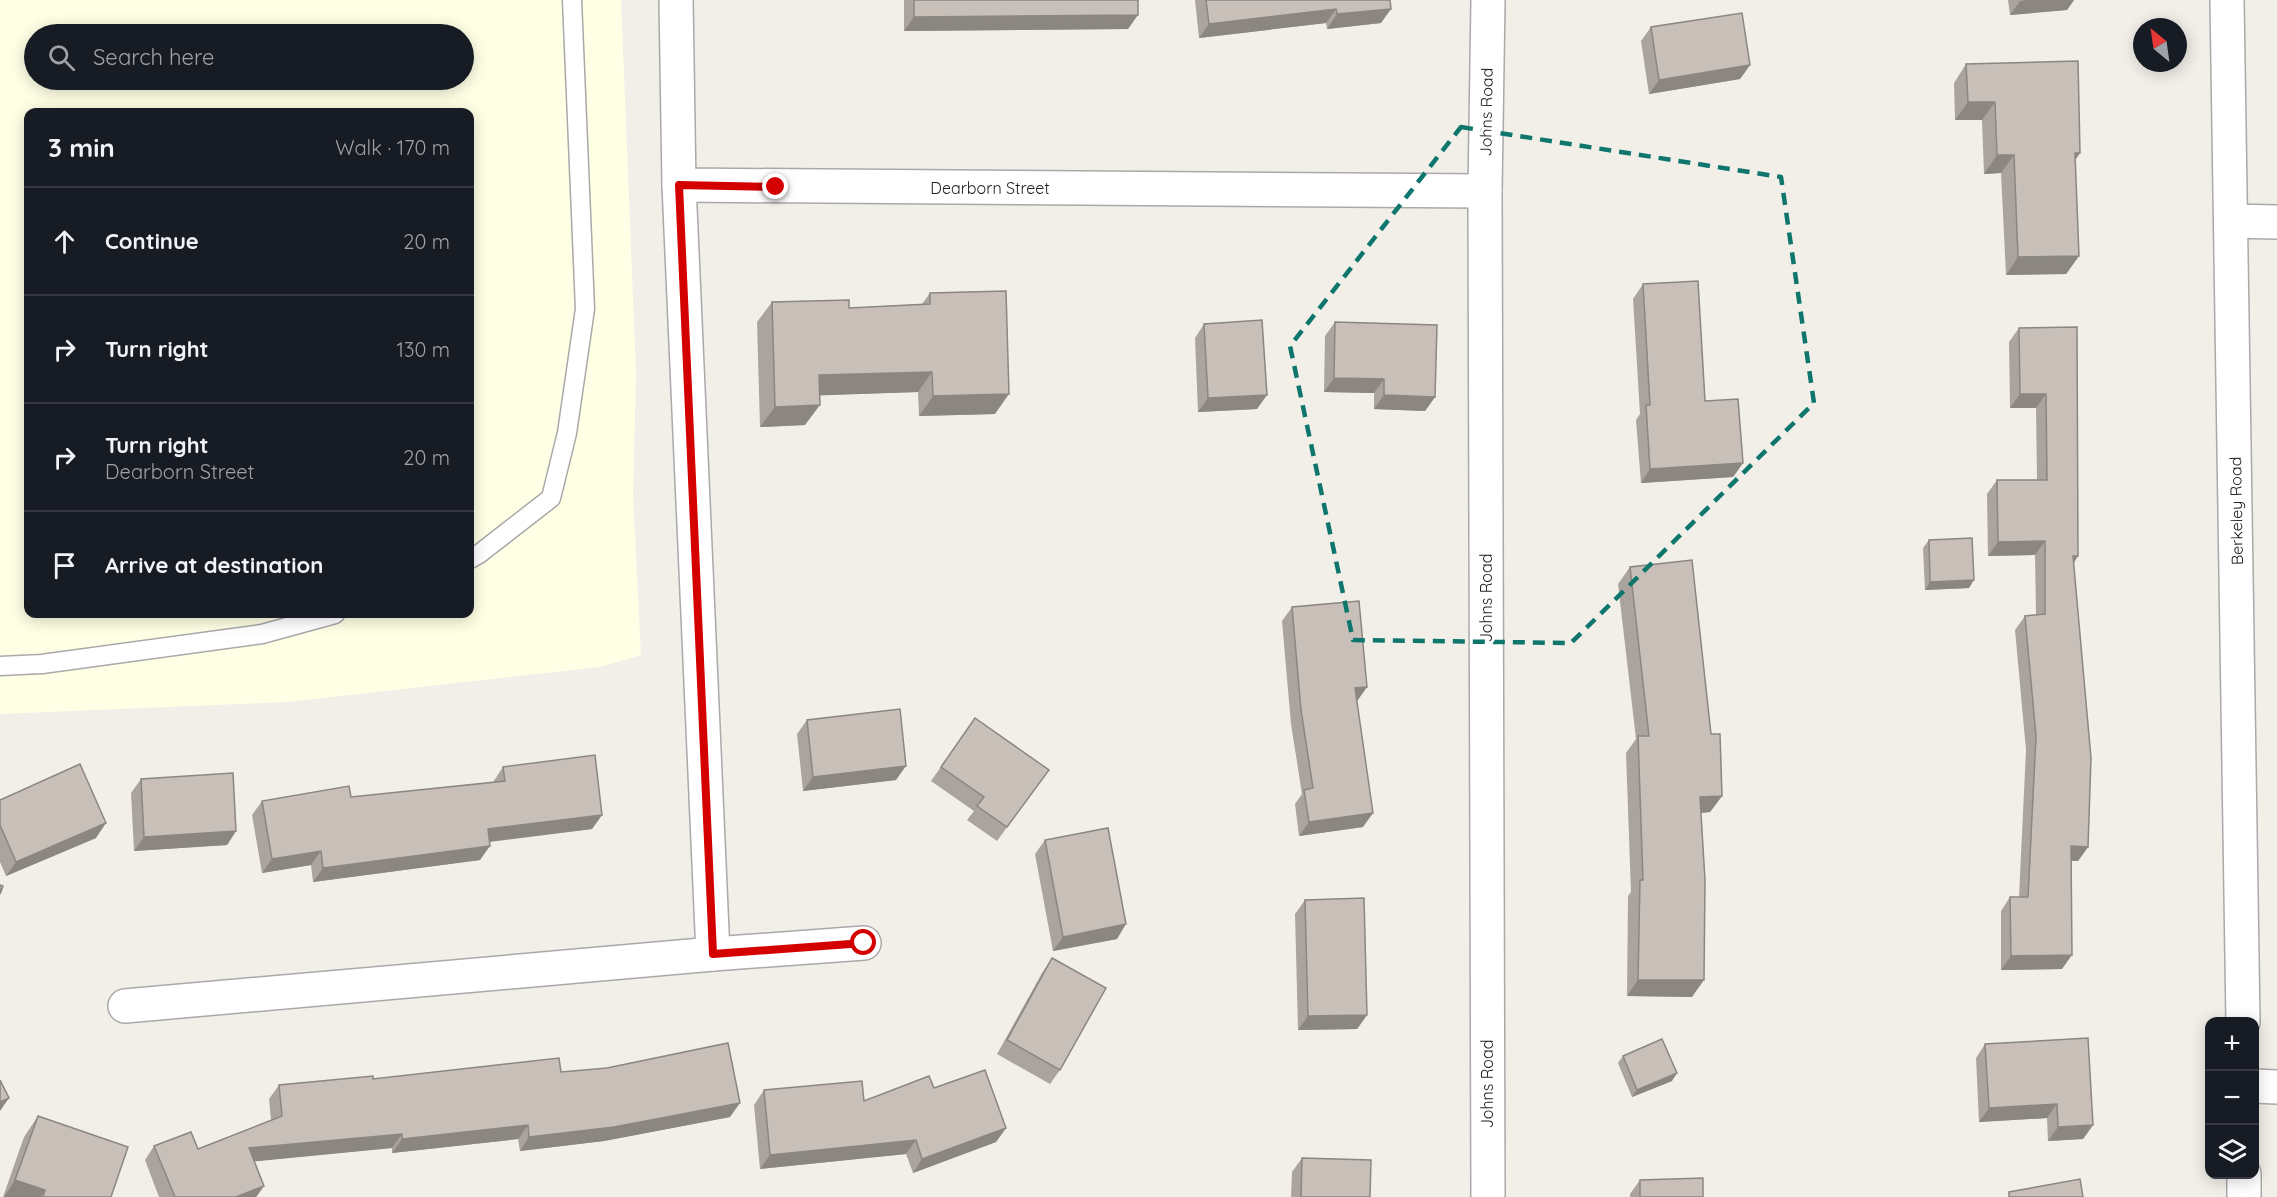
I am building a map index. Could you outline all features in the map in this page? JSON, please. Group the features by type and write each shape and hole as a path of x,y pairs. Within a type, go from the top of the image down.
{"street":[{"path":"676,0 679,185 713,954"},
{"name":"Johns Road","path":"1488,0 1485,191 1488,1197"},
{"name":"Berkeley Road","path":"2227,0 2243,1017"},
{"name":"Dearborn Street","path":"679,185 1485,191"},
{"path":"2231,221 2277,222"},
{"path":"125,1006 713,954 864,943"},
{"path":"2259,1086 2277,1087"},
{"path":"2244,1179 2244,1197"}],"lane":[{"path":"474,557 551,498 567,433 585,309 572,0"},
{"path":"0,666 42,664 262,634 320,618"}],"highlighted area":[{"path":"1461,127 1781,177 1814,403 1571,643 1353,640 1290,346"}],"shaded area":[{"path":"0,0 621,0 636,373 633,497 641,655 600,667 287,702 0,714"}],"building":[{"path":"914,0 1138,0 1138,15 914,17"},
{"path":"1206,0 1390,0 1391,9 1337,14 1336,9 1209,24"},
{"path":"1742,13 1750,65 1659,80 1651,27"},
{"path":"2078,61 2080,153 2075,153 2079,256 2018,257 2014,155 1997,155 1995,102 1968,102 1966,64"},
{"path":"1698,281 1705,401 1738,399 1743,463 1650,469 1646,405 1650,405 1643,284"},
{"path":"1006,291 1009,394 933,396 932,372 819,375 820,405 775,407 772,302 849,300 849,308 930,304 930,293"},
{"path":"1262,320 1267,395 1208,398 1204,324"},
{"path":"1335,322 1437,325 1435,397 1384,395 1384,379 1334,378"},
{"path":"2077,327 2078,556 2073,556 2091,758 2088,847 2071,846 2072,955 2011,956 2010,897 2028,897 2036,736 2025,616 2045,614 2045,541 1998,542 1997,480 2047,480 2046,394 2020,394 2019,328"},
{"path":"1972,538 1974,580 1930,582 1929,540"},
{"path":"1692,560 1711,734 1720,734 1722,796 1700,797 1705,880 1704,980 1638,980 1640,880 1643,880 1638,736 1649,736 1630,567"},
{"path":"1359,601 1367,687 1355,688 1373,813 1309,822 1304,790 1313,788 1301,710 1292,607"},
{"path":"900,709 906,766 813,777 807,720"},
{"path":"975,718 1049,770 1007,827 977,806 984,797 941,767"},
{"path":"595,755 602,815 488,829 490,846 323,868 321,851 272,859 262,801 349,786 351,797 505,781 503,767"},
{"path":"80,764 106,823 16,862 0,825 0,800"},
{"path":"233,773 236,831 144,837 141,779"},
{"path":"1108,828 1126,924 1063,937 1045,840"},
{"path":"1364,898 1367,1015 1308,1016 1305,900"},
{"path":"1052,958 1106,988 1060,1070 1007,1040"},
{"path":"2088,1038 2093,1125 2058,1127 2057,1104 1989,1108 1985,1044"},
{"path":"1662,1039 1677,1073 1637,1090 1623,1056"},
{"path":"728,1043 740,1103 614,1127 529,1137 528,1125 402,1139 402,1134 249,1148 264,1186 236,1197 175,1197 154,1146 191,1132 198,1149 282,1116 279,1085 373,1076 373,1079 559,1058 561,1072 607,1068"},
{"path":"985,1070 1006,1128 922,1159 916,1140 770,1155 764,1090 862,1081 864,1101 929,1076 934,1088"},
{"path":"0,1080 9,1098 0,1102"},
{"path":"38,1116 128,1147 111,1197 43,1197 45,1190 15,1180"},
{"path":"1302,1158 1371,1160 1370,1197 1301,1197"},
{"path":"1703,1178 1703,1197 1640,1197 1640,1180"},
{"path":"2080,1179 2083,1197 2009,1197 2009,1192"}],"route":[{"path":"776,187 679,185 713,954 864,943"}]}
